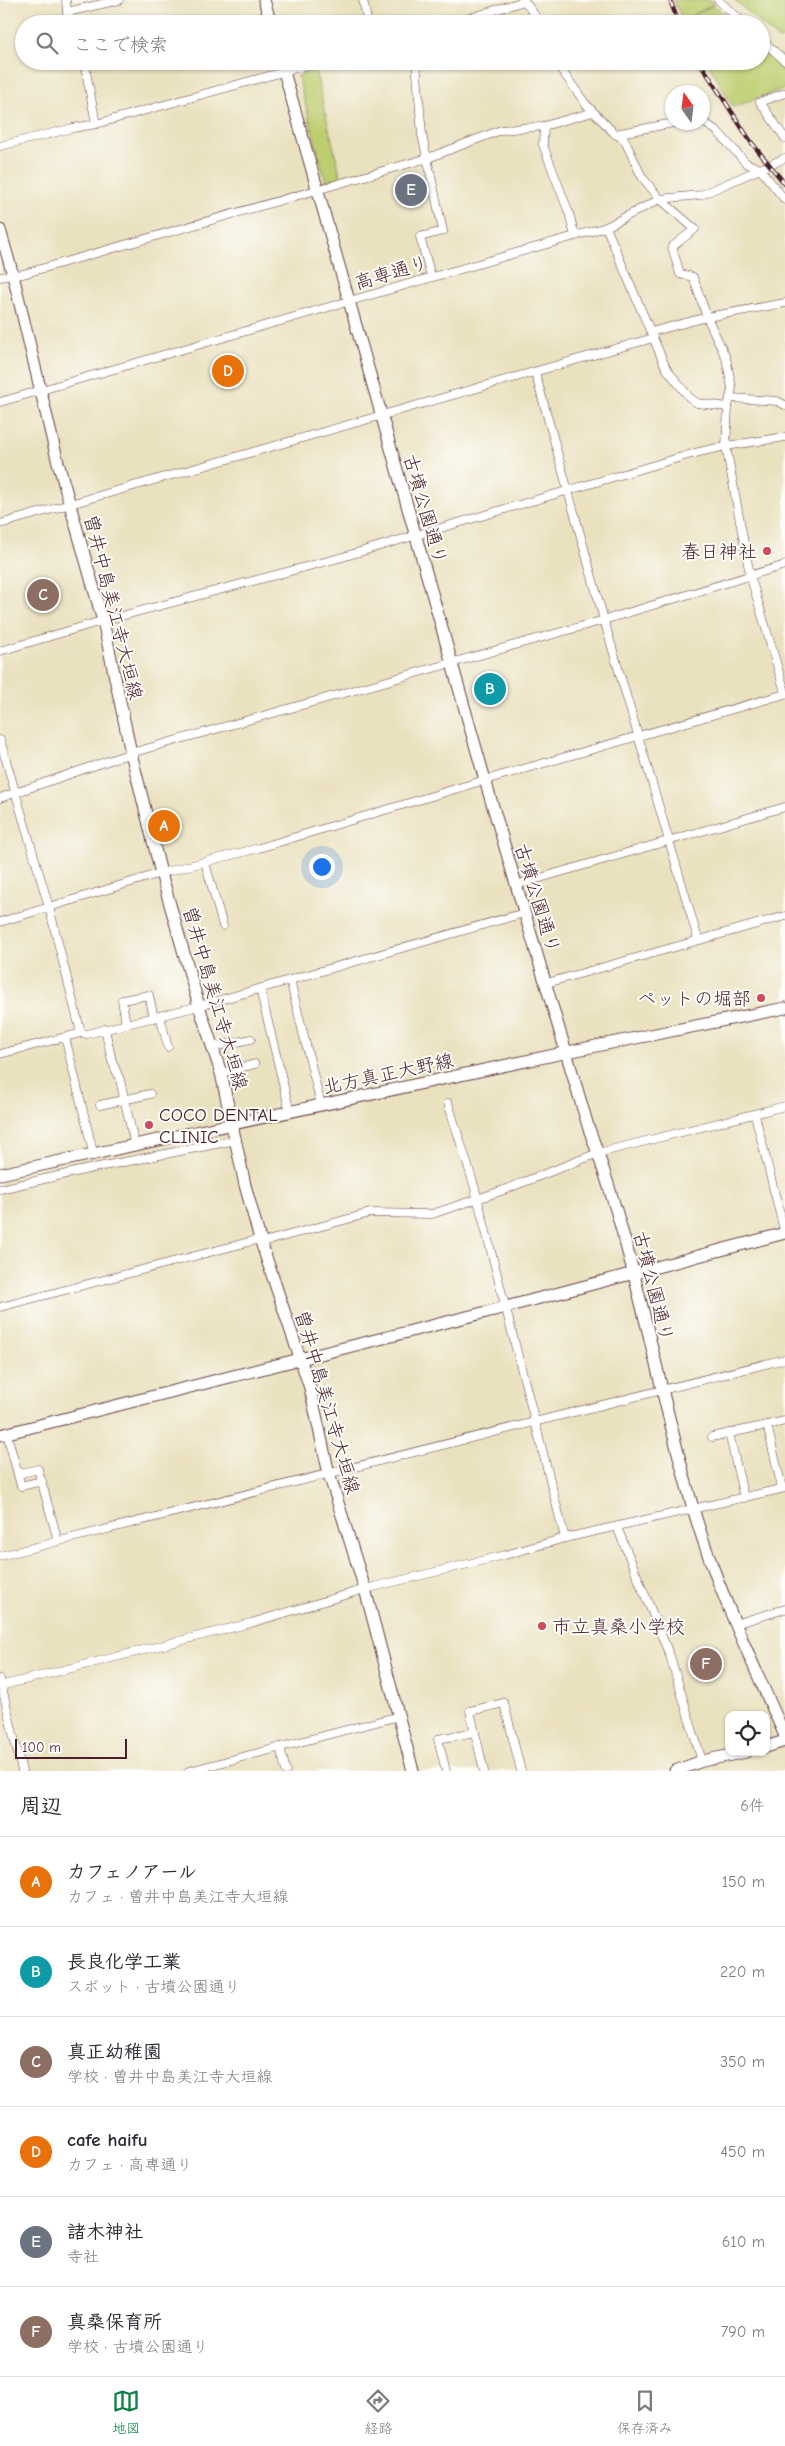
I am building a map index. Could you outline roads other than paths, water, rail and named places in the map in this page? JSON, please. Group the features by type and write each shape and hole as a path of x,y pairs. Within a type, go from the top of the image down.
{"street":[{"path":"66,0 68,15"},
{"path":"67,12 119,0"},
{"path":"264,0 268,15"},
{"path":"363,0 366,15"},
{"path":"478,15 524,0 535,15"},
{"path":"718,0 735,15"},
{"path":"770,48 785,62"},
{"path":"86,70 96,124"},
{"name":"古墳公園通り","path":"283,70 485,780 547,983 588,1126 609,1181 694,1510 735,1624 785,1736"},
{"path":"0,146 96,124 294,70"},
{"path":"417,70 422,135 443,231 420,237 431,276"},
{"path":"0,922 161,873 259,848 785,693 750,575 726,446 728,406 732,388 726,358 707,317 693,277 680,274 672,247 695,229 660,198 642,177 624,139 615,134 593,112 562,70"},
{"path":"785,93 760,102 785,138"},
{"path":"0,277 22,274 318,191 428,158 501,130 544,126 593,112"},
{"path":"615,134 665,125"},
{"path":"544,126 543,145 569,213 575,236"},
{"path":"710,126 717,130 746,164 760,169 785,200"},
{"name":"高専通り","path":"0,402 606,227 660,198 701,195 785,158"},
{"path":"606,227 666,368 689,398 697,403 728,406"},
{"name":"曽井中島美江寺大垣線","path":"0,230 13,275 69,506 103,621 131,754 161,873 199,1006 221,1073 237,1140 245,1185 260,1240 310,1388 329,1474 365,1589 413,1771"},
{"path":"0,524 69,506 535,372 707,317 785,303"},
{"path":"535,372 570,492 604,620 640,736 698,939"},
{"path":"731,398 777,401 785,405"},
{"path":"0,651 103,621 321,563 415,534 570,492 726,446 785,437"},
{"path":"0,798 15,791 131,754 604,620 785,565"},
{"path":"0,740 49,907 81,1033"},
{"path":"516,885 785,807"},
{"path":"205,862 223,926"},
{"path":"0,1054 199,1006 524,912"},
{"path":"547,983 785,916"},
{"path":"290,980 321,1105"},
{"path":"260,989 290,1112"},
{"path":"126,1024 122,1000 149,995 168,1047"},
{"name":"北方真正大野線","path":"0,1174 94,1156 567,1052 785,1008"},
{"path":"105,1029 112,1061 120,1080 135,1146"},
{"path":"65,1037 94,1156"},
{"path":"213,1047 251,1038"},
{"path":"221,1073 255,1064"},
{"path":"100,1105 150,1094"},
{"path":"448,1103 478,1200 565,1538"},
{"path":"0,1307 260,1240 267,1241 370,1214 432,1214 478,1200 598,1153 756,1115 785,1106"},
{"path":"42,1481 21,1486 3,1435 300,1357 506,1307 785,1233 756,1115"},
{"path":"0,1189 93,1168 237,1140"},
{"path":"0,1556 785,1359"},
{"path":"712,1437 785,1421"},
{"path":"22,1771 1,1683 242,1625 365,1589 505,1555 565,1538 784,1488 767,1425"},
{"path":"729,1433 744,1498"},
{"path":"18,1474 38,1469 58,1541"},
{"path":"618,1527 670,1656 702,1761"},
{"path":"735,1624 785,1609"},
{"path":"484,1771 470,1711 504,1703 521,1771"},
{"path":"189,1771 399,1716"},
{"path":"446,1771 438,1738 475,1732"},
{"path":"770,1746 785,1741"},
{"path":"280,1747 286,1771"},
{"path":"675,1771 702,1761 726,1756"}],"railway":[{"path":"670,0 676,15"},
{"path":"705,70 751,142 785,184"}],"place":[{"name":"諸木神社","path":"411,190"},
{"name":"cafe haifu","path":"228,371"},
{"name":"春日神社","path":"767,551"},
{"name":"真正幼稚園","path":"43,595"},
{"name":"長良化学工業","path":"490,689"},
{"name":"カフェノアール","path":"164,826"},
{"name":"ペットの堀部","path":"761,998"},
{"name":"COCO DENTAL CLINIC","path":"149,1125"},
{"name":"市立真桑小学校","path":"542,1626"},
{"name":"真桑保育所","path":"706,1664"}]}
